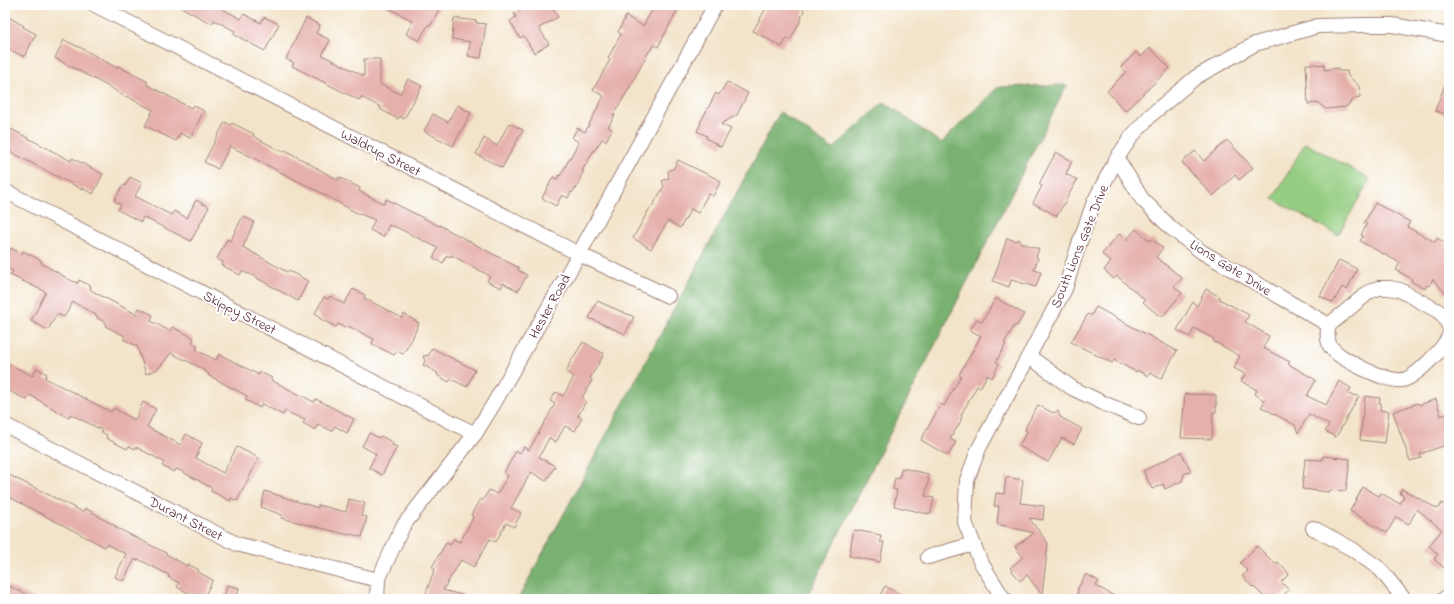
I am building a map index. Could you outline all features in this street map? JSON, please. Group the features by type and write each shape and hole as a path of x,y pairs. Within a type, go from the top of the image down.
{"street":[{"name":"Waldrup Street","path":"95,5 579,254 668,296"},
{"name":"Hester Road","path":"377,599 378,580 403,526 474,434 493,405 579,254 715,5"},
{"name":"South Lions Gate Drive","path":"1005,599 980,562 965,522 967,480 979,448 1030,357 1065,289 1094,202 1116,158 1132,136 1151,115 1196,77 1255,44 1318,26 1364,24 1392,25 1449,36"},
{"name":"Lions Gate Drive","path":"1116,158 1142,199 1171,228 1232,271 1329,325"},
{"name":"Skippy Street","path":"5,191 474,434"},
{"path":"1449,326 1444,316 1438,310 1400,290 1378,288 1369,292 1329,325 1327,334 1330,346 1338,355 1386,378 1396,381 1405,380 1416,373 1446,343 1449,336"},
{"path":"1030,357 1072,388 1139,418"},
{"name":"Durant Street","path":"5,425 237,544 378,580"},
{"path":"1313,528 1352,550 1380,569 1404,599"},
{"path":"928,557 973,544"},
{"path":"1444,599 1449,595"}],"green space":[{"path":"1067,85 806,599 518,599 780,112 833,149 884,102 941,143 998,87"},
{"path":"1305,143 1370,179 1338,235 1273,199"}],"building":[{"path":"177,5 222,5 221,8 241,19 244,14 261,23 264,17 279,24 265,51 233,34 235,31 214,20 212,24"},
{"path":"383,5 441,5 431,25 428,25 419,41 406,34 413,21"},
{"path":"528,5 551,5 558,17 539,28 549,44 534,53 524,36 520,38 510,21 516,17 514,14"},
{"path":"655,5 680,5 658,47 654,45 649,51 613,115 615,115 608,127 612,129 606,141 602,139 594,150 582,171 584,171 576,189 575,188 572,193 571,192 568,198 562,195 556,206 542,198 553,177 557,179 559,175 560,176 579,142 572,138 577,128 585,132 604,96 593,90 610,60 608,58 621,34 618,32 626,16 643,26"},
{"path":"768,5 801,5 804,11 801,17 802,18 790,40 787,38 782,47 753,31"},
{"path":"5,15 36,34 24,57 5,47"},
{"path":"306,18 320,25 316,33 330,40 322,55 364,76 364,59 380,59 380,84 400,94 408,79 422,86 404,119 399,116 398,119 380,109 381,107 361,97 359,100 292,66 294,63 286,59"},
{"path":"454,18 477,21 476,23 486,24 481,58 468,56 470,42 452,39"},
{"path":"64,40 117,68 118,66 148,82 146,84 191,108 193,105 204,111 190,138 180,133 176,141 145,126 153,110 126,96 125,97 55,58"},
{"path":"1150,48 1170,68 1125,111 1107,91 1126,72 1121,67 1136,52 1141,57"},
{"path":"1306,64 1324,64 1324,70 1338,68 1338,71 1347,71 1348,76 1359,86 1360,97 1355,98 1346,107 1326,109 1318,103 1308,104"},
{"path":"1449,76 1449,115 1435,111"},
{"path":"727,82 748,93 737,115 721,124 731,129 721,147 706,138 707,136 697,131 716,93 719,95"},
{"path":"457,105 471,113 453,146 424,131 433,114 448,122"},
{"path":"225,122 231,125 232,123 254,134 253,136 277,149 284,152 285,150 338,180 339,177 360,188 359,191 384,204 386,199 439,225 519,268 518,270 527,275 518,291 503,283 501,288 487,281 490,276 451,255 450,257 447,255 443,263 433,258 438,248 394,226 389,225 383,237 370,230 375,220 355,212 230,146 218,169 204,162"},
{"path":"509,123 523,130 502,168 476,154 484,138 497,146"},
{"path":"11,129 71,161 72,158 103,174 93,194 5,149 5,140"},
{"path":"1227,140 1253,168 1239,180 1235,175 1213,196 1182,162 1195,151 1204,161"},
{"path":"1056,152 1072,161 1066,174 1077,180 1057,216 1033,203 1042,186 1039,184"},
{"path":"678,160 721,181 713,196 708,194 698,213 691,209 680,228 668,221 651,249 633,238 664,186 662,181 669,178 668,171 674,168"},
{"path":"130,177 142,183 135,196 171,215 174,211 187,218 196,200 209,207 191,241 143,217 141,222 118,210 121,205 114,201 123,185 125,186"},
{"path":"1375,203 1410,222 1407,227 1435,242 1437,238 1447,244 1445,247 1449,250 1449,297 1433,279 1429,286 1427,285 1425,289 1411,281 1412,279 1396,270 1400,263 1360,241 1363,236 1361,235 1367,224 1364,223"},
{"path":"243,216 254,222 243,247 287,272 293,273 308,281 298,301 248,273 242,271 240,275 222,265 223,262 217,259 227,239 230,241"},
{"path":"1136,229 1150,241 1152,239 1163,248 1156,257 1182,278 1174,287 1182,293 1162,317 1143,302 1145,300 1117,276 1114,279 1104,270 1111,262 1102,254 1119,234 1126,240"},
{"path":"1007,238 1016,241 1019,239 1021,243 1039,249 1034,270 1041,272 1036,287 1011,280 1009,287 993,281"},
{"path":"11,248 22,254 23,251 42,261 41,263 72,281 78,283 79,280 91,286 90,289 94,292 136,314 139,308 153,315 151,321 170,331 172,327 194,338 192,343 198,347 196,350 216,360 219,354 259,375 260,372 272,378 271,380 314,402 316,399 354,419 347,433 335,426 332,431 318,424 315,430 303,423 305,420 285,411 283,415 262,404 260,408 246,400 247,396 208,375 209,374 199,367 171,353 158,369 146,374 137,346 123,339 125,336 105,326 107,323 97,318 98,316 73,302 64,317 57,314 48,330 31,321 46,292 10,275 13,271 5,267 5,259"},
{"path":"1339,260 1357,269 1347,290 1342,287 1333,303 1320,296"},
{"path":"353,289 365,295 364,298 402,318 404,314 419,323 403,354 397,351 394,355 372,344 374,339 348,326 347,329 338,324 336,327 319,318 320,316 315,313 324,297 328,299 330,296 344,304"},
{"path":"1206,289 1220,297 1219,299 1249,315 1245,322 1269,336 1263,348 1290,362 1288,364 1316,380 1307,396 1326,405 1339,381 1351,388 1348,394 1359,396 1336,437 1325,431 1329,425 1309,414 1298,433 1295,425 1261,407 1265,401 1255,394 1257,390 1241,381 1245,374 1234,368 1240,356 1213,341 1214,339 1194,328 1190,337 1177,330 1193,302 1197,306"},
{"path":"996,298 1024,314 1004,343 1006,344 996,362 999,364 992,378 987,375 980,388 977,386 961,415 960,423 950,439 956,442 948,456 921,440 941,404 944,406 961,376 959,375 960,373 981,336 970,330 977,319 982,322"},
{"path":"597,301 634,317 625,334 589,318"},
{"path":"1096,307 1177,351 1161,379 1150,373 1148,376 1137,370 1136,372 1114,360 1112,363 1071,342 1088,314 1091,316"},
{"path":"583,342 604,354 590,378 592,380 582,398 586,401 578,416 582,418 575,431 565,426 556,442 549,438 539,457 555,466 546,481 531,472 511,508 521,513 514,527 506,523 496,542 490,539 474,567 461,560 443,590 465,596 465,599 424,599 435,569 432,567 446,543 450,545 453,539 460,542 472,520 473,516 471,515 480,499 482,501 489,490 497,494 508,476 504,473 516,451 520,453 524,447 529,450 555,404 550,401 556,392 563,396 574,377 566,372 569,367 568,366"},
{"path":"432,348 475,370 467,387 451,379 449,382 437,375 438,373 423,365 425,361 423,356 429,355"},
{"path":"9,364 33,376 37,368 47,374 45,378 111,412 113,408 135,420 143,402 156,409 147,427 181,445 186,434 202,443 196,458 223,473 237,447 259,458 237,501 231,498 230,501 211,491 212,488 181,471 176,469 174,472 162,466 164,462 136,447 135,449 129,446 127,449 106,438 107,435 101,432 102,430 70,414 69,418 30,395 27,400 5,389 5,372"},
{"path":"1185,394 1216,395 1216,412 1213,412 1212,439 1181,438"},
{"path":"1365,396 1380,398 1380,410 1389,411 1385,443 1360,440"},
{"path":"1436,399 1441,416 1449,413 1449,444 1420,454 1421,458 1410,461 1393,412 1418,403 1419,405"},
{"path":"1038,405 1053,413 1058,411 1060,417 1082,429 1074,444 1062,438 1048,462 1019,446 1027,431 1025,430 1026,426"},
{"path":"369,433 379,438 381,436 394,443 392,445 397,447 382,475 369,468 376,454 362,446"},
{"path":"1181,452 1191,471 1184,474 1182,481 1165,489 1163,484 1152,489 1143,471"},
{"path":"1323,456 1350,459 1346,491 1330,490 1329,492 1302,489 1305,459 1323,460"},
{"path":"902,468 928,474 927,478 929,479 925,496 934,498 931,513 928,514 894,506 897,490 893,489 895,478 899,479"},
{"path":"5,473 83,512 85,508 116,526 115,527 166,553 187,566 188,564 199,570 198,572 213,580 205,595 198,592 196,597 177,587 179,583 168,577 169,575 138,559 137,561 135,559 123,581 115,577 126,554 106,544 105,547 5,495"},
{"path":"1006,477 1023,480 1020,503 1044,506 1043,520 1029,518 1048,543 1042,595 1027,575 1020,581 1010,568 1023,557 1015,547 1034,533 997,524 999,506 994,506 996,493 1004,494"},
{"path":"1363,487 1379,496 1381,493 1400,504 1404,497 1400,493 1402,489 1438,509 1442,503 1449,509 1449,563 1444,568 1434,559 1438,554 1429,546 1442,530 1417,509 1409,524 1396,517 1387,533 1350,511"},
{"path":"265,491 318,508 318,505 346,512 349,499 365,503 361,516 367,517 362,537 281,518 282,515 261,507"},
{"path":"854,530 881,535 880,542 884,542 880,562 849,556"},
{"path":"1257,546 1275,564 1278,562 1289,574 1281,582 1289,590 1279,599 1266,599 1242,576 1248,571 1240,563"},
{"path":"1086,574 1099,581 1096,586 1120,599 1074,599"},
{"path":"5,584 35,599 5,599"},
{"path":"227,585 239,588 236,599 224,599"},
{"path":"885,586 909,599 878,599"}]}
